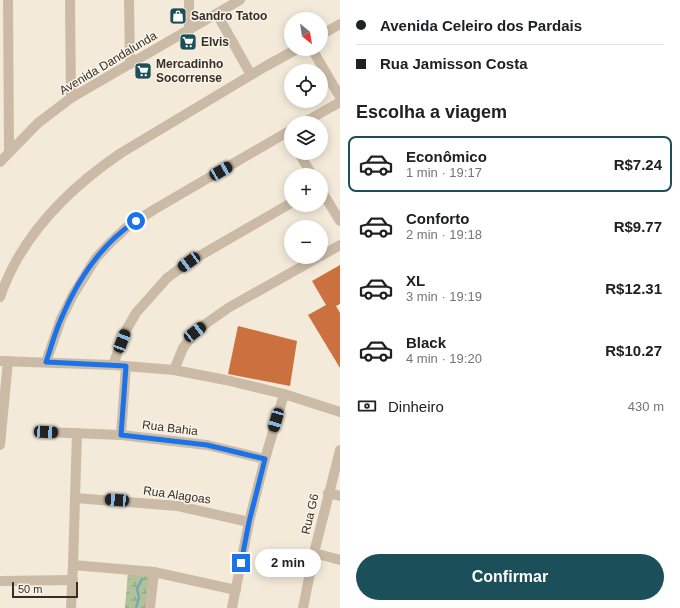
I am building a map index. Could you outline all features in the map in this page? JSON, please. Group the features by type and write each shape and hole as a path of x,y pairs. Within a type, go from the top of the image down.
{"street":[{"path":"8,0 9,151"},
{"path":"70,0 71,98"},
{"path":"129,0 130,64"},
{"path":"189,0 189,30"},
{"name":"Avenida Dandalunda","path":"0,162 9,151 38,123 71,98 240,0"},
{"path":"217,14 251,75"},
{"path":"328,31 340,24"},
{"path":"0,297 7,278 27,243 59,204 98,168 285,56"},
{"path":"316,56 340,97"},
{"path":"315,116 340,102"},
{"path":"46,362 60,319 96,258 110,242 127,227 155,209 284,137"},
{"path":"328,201 340,221"},
{"path":"113,365 125,332 136,314 167,278 189,262 284,207"},
{"path":"328,252 340,245"},
{"path":"174,370 183,348 195,332 228,308 306,264"},
{"path":"0,445 4,361 113,365 174,370 227,380 284,394 340,412"},
{"path":"121,435 126,366"},
{"path":"232,608 249,522 284,394"},
{"name":"Rua Bahia","path":"46,432 121,435 207,445 265,459"},
{"path":"71,608 74,565 77,433"},
{"name":"Rua G6","path":"303,608 328,493 340,450"},
{"path":"328,493 340,496"},
{"name":"Rua Alagoas","path":"75,498 173,505 249,522"},
{"path":"314,554 340,560"},
{"path":"74,565 154,572 236,590"},
{"path":"150,608 154,572"},
{"path":"0,581 73,580"}],"green space":[{"path":"128,572 150,574 146,608 125,608"}],"building":[{"path":"340,265 340,304 336,306 340,313 340,368 308,315 326,305 312,281"},
{"path":"238,326 297,341 290,386 228,374"}],"waterway":[{"path":"136,608 139,598 137,589 142,579"}],"place":[{"name":"Sandro Tatoo","path":"178,16"},
{"name":"Elvis","path":"188,42"},
{"name":"Mercadinho Socorrense","path":"143,71"}],"route":[{"path":"136,221 110,242 90,267 60,319 46,362 126,366 121,435 207,445 265,459 249,522 241,563"}]}
